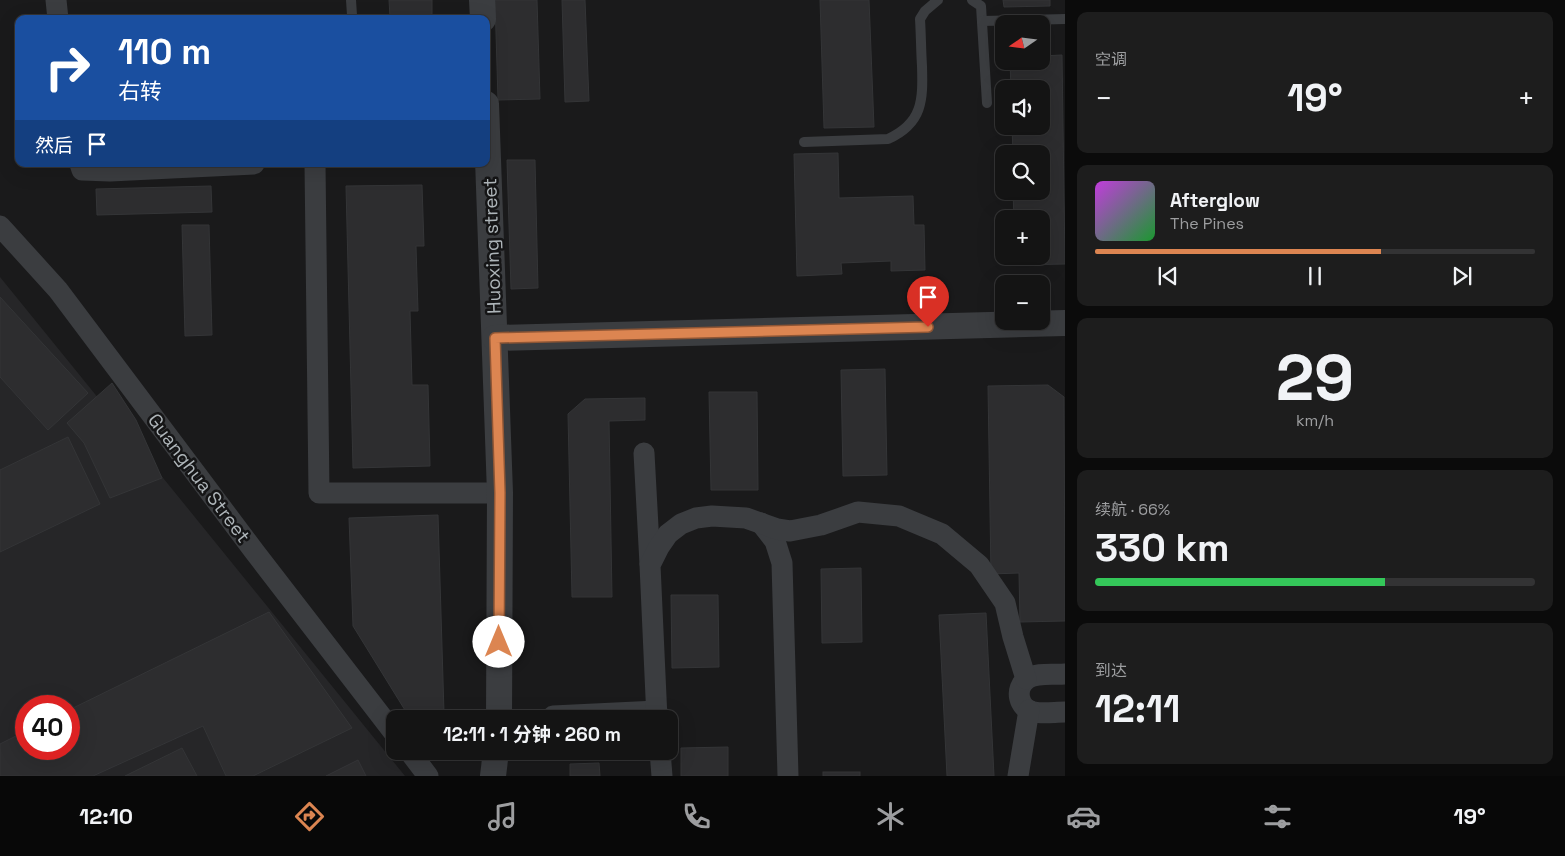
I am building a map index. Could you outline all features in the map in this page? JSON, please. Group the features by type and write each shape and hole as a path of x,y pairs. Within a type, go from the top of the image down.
{"street":[{"path":"56,0 58,15"},
{"path":"482,0 483,15"},
{"path":"81,167 82,170 110,171 192,167"},
{"path":"314,167 319,493 500,493"},
{"name":"Huoxing street","path":"488,167 500,493 499,710"},
{"name":"Guanghua Street","path":"0,226 58,290 386,722"},
{"path":"495,338 1065,323"},
{"path":"644,453 657,710"},
{"path":"650,564 658,547 668,534 681,524 696,518 712,516 746,518 777,529 790,531 821,525 858,512 899,516 942,534 978,564 1005,603 1026,679"},
{"path":"761,523 775,542 782,563 788,776"},
{"path":"1065,674 1038,675 1026,679 1022,683 1019,695 1020,701 1029,710 1034,712 1065,712"},
{"path":"1018,776 1029,710"},
{"path":"415,760 428,776"},
{"path":"493,776 495,760"},
{"path":"661,760 662,776"}],"lane":[{"path":"351,0 352,15"},
{"path":"804,142 888,140 908,127 918,111 922,92 920,19 925,11 938,0"},
{"path":"973,0 981,6 987,103"},
{"path":"982,21 1065,20"}],"shaded area":[{"path":"0,277 386,753 386,760 392,760 405,776 0,776"}],"building":[{"path":"389,0 432,0 432,15 390,15"},
{"path":"495,0 537,0 540,99 498,100"},
{"path":"562,0 585,0 589,101 565,102"},
{"path":"820,0 869,0 874,127 824,128"},
{"path":"1003,0 1050,0 1050,6 1004,7"},
{"path":"1062,55 1065,264 1050,264 1050,210 1014,210 1013,200 1050,200 1050,145 1013,145 1012,135 1050,135 1050,80 1011,80 1010,70 1050,70 1050,56"},
{"path":"838,153 839,198 913,196 914,225 924,225 925,270 891,271 891,261 841,263 842,274 797,276 794,154"},
{"path":"507,160 535,160 538,288 511,289"},
{"path":"422,185 424,246 416,246 418,311 410,311 412,385 428,385 430,466 353,468 346,186"},
{"path":"211,186 212,212 97,215 96,189"},
{"path":"182,225 209,225 212,335 185,336"},
{"path":"0,297 88,393 48,430 0,377"},
{"path":"885,369 887,475 843,476 841,370"},
{"path":"112,383 136,420 162,478 110,498 84,443 67,423"},
{"path":"1048,385 1064,397 1065,621 1020,622 1019,573 991,574 988,386"},
{"path":"709,392 757,392 758,490 711,490"},
{"path":"645,398 645,420 609,421 612,597 572,597 568,414 585,399"},
{"path":"68,437 100,504 0,552 0,470"},
{"path":"438,515 444,710 405,710 353,626 349,518"},
{"path":"861,568 862,642 822,643 821,569"},
{"path":"671,595 718,595 719,667 672,668"},
{"path":"269,612 352,728 253,776 226,776 203,726 93,776 0,776 0,744 15,736 15,760 80,760 80,705"},
{"path":"986,613 994,776 947,776 939,615"},
{"path":"728,747 728,776 681,776 681,748"},
{"path":"182,748 197,776 125,776"},
{"path":"358,760 366,776 326,776"},
{"path":"599,763 600,776 570,776 570,764"},
{"path":"823,772 860,772 860,776 823,776"}],"route":[{"path":"499,642 500,493 495,338 928,327"}]}
